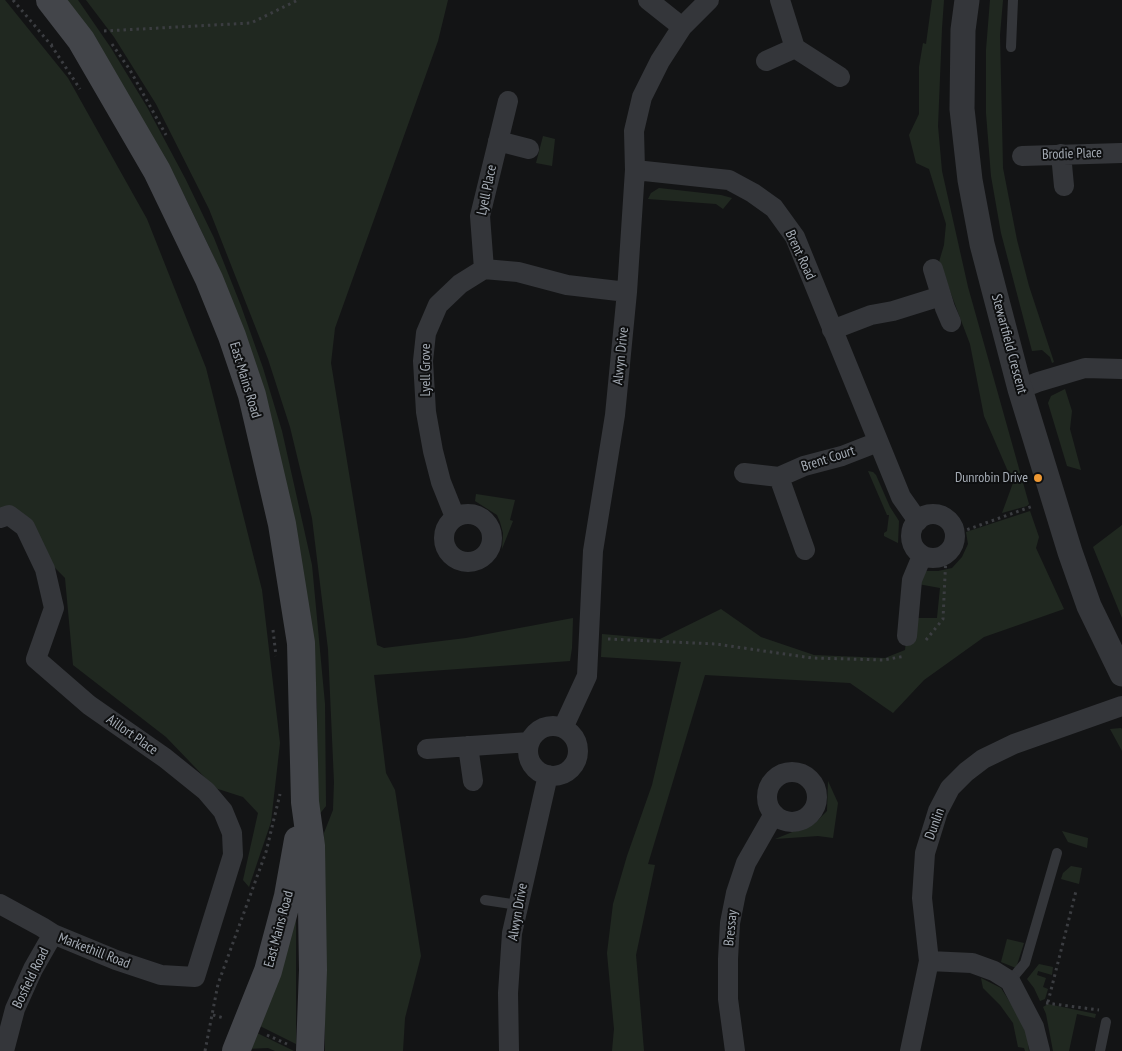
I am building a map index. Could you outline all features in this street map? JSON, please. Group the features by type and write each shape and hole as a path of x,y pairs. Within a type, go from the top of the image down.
{"main road":[{"name":"East Mains Road","path":"50,0 81,40 157,171 209,279 232,336 252,395 282,524 301,643 305,802 311,846 313,970 310,1051"},
{"name":"East Mains Road","path":"236,1051 268,971 288,896 305,802"}],"street":[{"path":"648,0 682,27"},
{"name":"Alwyn Drive","path":"563,728 587,676 593,551 615,415 627,292 635,170 634,131 642,97 660,61 682,27 709,0"},
{"path":"780,0 795,48 840,76"},
{"name":"Stewartfield Crescent","path":"967,0 963,30 962,109 970,180 982,244 1020,389 1070,552 1086,597 1122,674"},
{"path":"766,61 795,48"},
{"name":"Lyell Place","path":"484,269 480,216 508,101"},
{"path":"498,141 529,149"},
{"name":"Brodie Place","path":"1022,156 1122,153"},
{"path":"1061,154 1064,186"},
{"name":"Brent Road","path":"635,170 729,180 774,208 795,237 901,497 918,521"},
{"path":"484,269 518,272 568,285 627,292"},
{"name":"Lyell Grove","path":"455,518 441,482 433,452 426,412 424,361 426,333 438,305 460,284 484,269"},
{"path":"933,269 951,322"},
{"path":"832,330 871,315 893,311 941,296"},
{"path":"1020,389 1085,368 1122,369"},
{"name":"Brent Court","path":"779,477 804,466 842,456 878,442"},
{"path":"744,473 779,477 805,550"},
{"path":"934,514 944,517 952,524 955,534 953,546 946,555 934,559 922,556 915,550 911,541 912,531 918,521 924,516 934,514"},
{"name":"Aillort Place","path":"0,518 9,515 25,527 45,569 54,608 36,659 89,705 165,758 206,791 222,811 232,833 233,854 195,977"},
{"path":"912,645 912,580 922,556"},
{"name":"Dunlin","path":"910,1051 929,960 922,898 925,853 938,811 950,788 983,759 1014,744 1122,706"},
{"path":"554,726 563,728 573,735 578,746 577,758 571,769 560,775 542,773 532,763 529,756 530,742 535,734 544,728 554,726"},
{"path":"427,749 530,742"},
{"path":"468,746 473,781"},
{"name":"Alwyn Drive","path":"509,1051 508,993 512,942 518,906 548,775"},
{"name":"Bressay","path":"735,1051 728,999 730,923 736,892 746,863 774,814"},
{"name":"Markethill Road","path":"0,904 53,934 116,960 161,975 195,977"},
{"name":"Bosfield Road","path":"4,1051 15,1009 33,969 53,934"},
{"path":"929,960 972,962 994,971 1010,981 1034,1027 1040,1051"}],"lane":[{"path":"1011,47 1013,0"},
{"path":"1010,981 1025,963 1057,853"},
{"path":"485,900 518,906"},
{"path":"1100,1051 1106,1022"}],"path":[{"path":"104,31 250,23 298,0"},
{"path":"51,45 82,92"},
{"path":"955,534 1033,506"},
{"path":"590,638 716,644 812,658 884,660 903,657 912,645 932,634 942,619 946,555"},
{"path":"273,629 276,658"},
{"path":"205,1051 218,984 266,852 282,787"},
{"path":"1048,1002 1076,891"},
{"path":"1027,1011 1048,1002 1108,1011"}],"shaded area":[{"path":"0,0 5,0 68,78 147,219 206,368 262,590 280,743 271,822 249,887 243,880 258,813 243,797 215,788 166,737 73,665 65,578 0,512"},
{"path":"64,0 78,0 111,48 147,107 214,238 263,368 282,431 312,565 325,704 326,806 318,816 317,710 313,634 238,316 211,251 185,197 134,104"},
{"path":"86,0 448,0 438,41 335,328 331,363 377,645 384,648 466,638 573,618 572,648 570,661 374,675 386,773 395,790 421,956 405,1018 403,1051 325,1051 324,833 333,810 334,782 328,649 312,518 290,427 268,359 209,209 156,104 114,37"},
{"path":"932,0 944,0 938,126 942,171 968,287 1029,504 1002,513 1013,483 984,416 970,344 939,262 944,245 946,224 929,169 916,163 909,135 919,114 919,67 923,43 926,44"},
{"path":"990,0 1003,0 1000,35 1003,168 1017,240 1029,286 1054,362 1052,363 1050,357 1042,350 1032,351 1001,233 991,176 986,113 986,50"},
{"path":"543,136 555,139 552,166 536,163"},
{"path":"659,188 732,198 723,209 716,204 648,199 651,193"},
{"path":"1065,389 1072,411 1070,429 1081,470 1067,466 1048,403 1051,396"},
{"path":"868,471 876,475 890,507 899,521 898,543 884,536 884,533 887,531 889,515 887,515"},
{"path":"476,494 515,500 510,520 513,521 502,549 503,533 497,515 475,501"},
{"path":"1030,511 1039,537 1036,548 1064,609 984,637 924,680 893,713 850,683 705,675 648,864 655,865 636,955 644,1051 612,1051 614,1029 607,953 613,904 627,856 652,785 681,662 601,657 602,634 660,639 721,609 761,637 814,655 885,658 905,650 906,641 918,618 937,618 940,588 918,584 924,571 952,568 962,557 968,544 966,532"},
{"path":"1122,525 1122,618 1093,547"},
{"path":"1110,729 1122,729 1122,751"},
{"path":"828,781 838,803 833,838 818,836 775,839 815,823 827,811"},
{"path":"1062,831 1088,838 1087,848 1068,842"},
{"path":"1071,866 1082,868 1079,884 1061,879 1063,873"},
{"path":"291,920 296,921 296,1044 256,1024"},
{"path":"1007,939 1024,943 1016,968 1001,962"},
{"path":"1039,964 1053,967 1052,975 1038,971 1037,975 1046,978 1043,987 1048,989 1045,999 1040,1001 1027,979"},
{"path":"981,978 1001,988 1018,1015 1027,1035 1029,1051 1018,1047 1013,1023 1000,1005 983,988"},
{"path":"1048,1004 1096,1014 1095,1018 1077,1014 1069,1051 1053,1051 1043,1007"},
{"path":"257,1033 294,1051 275,1051 268,1048 245,1049"}],"place":[{"name":"Dunrobin Drive","path":"1038,478"}]}
